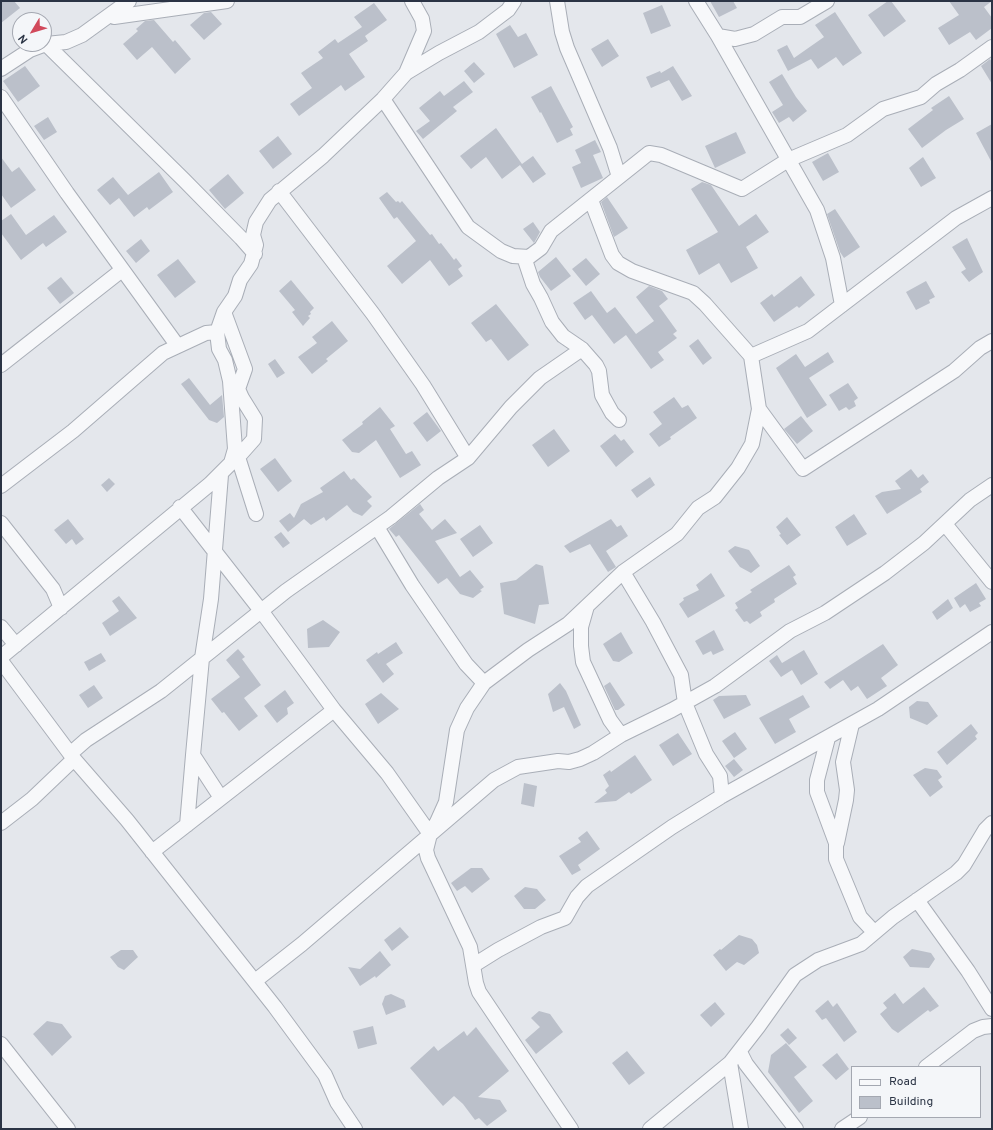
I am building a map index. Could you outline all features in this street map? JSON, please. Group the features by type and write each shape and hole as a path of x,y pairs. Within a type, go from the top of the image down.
{"street":[{"path":"52,43 66,42 82,35 129,1"},
{"path":"114,17 227,1"},
{"path":"406,73 424,31 422,19 412,1"},
{"path":"1,657 180,507 221,475 231,463 235,449 230,381 225,360 219,349 217,332 224,312 235,296 240,280 251,264 256,245 253,235 256,222 265,206 279,191 324,156 383,99 406,73 439,53 479,32 508,10 514,1"},
{"path":"558,1 562,32 610,148 619,177"},
{"path":"696,1 718,36 817,210 833,258 842,305"},
{"path":"718,36 736,39 754,34 779,18 800,17 827,1"},
{"path":"383,99 468,227 501,251 529,257 536,253 551,231 649,153 661,155 742,189 788,160 847,135 883,110 921,97 936,84 960,70 992,47"},
{"path":"52,50 184,180 241,238 254,254"},
{"path":"1,69 27,52"},
{"path":"1,97 122,270 177,345"},
{"path":"279,191 373,314 423,385 468,458"},
{"path":"751,356 808,331 956,218 992,198"},
{"path":"571,1129 480,992 476,982 470,946 451,909 442,886 428,858 426,850 430,834 446,802 457,730 467,708 484,683 528,650 568,624 623,572 677,534 698,508 715,497 738,468 752,444 759,409 751,356 705,304 693,294 632,271 618,263 612,255 591,200"},
{"path":"524,257 533,284 552,322 568,341 582,350 593,361 599,371 602,395 612,413 619,420"},
{"path":"1,365 122,270"},
{"path":"224,312 245,369 238,389 255,419 254,439 238,457 256,514"},
{"path":"1,486 73,431 163,353 177,345 206,333 217,332"},
{"path":"759,409 803,469 954,371 980,348 992,341"},
{"path":"1,823 32,799 86,740 161,691 262,612 286,591 377,527 412,501 438,478 468,458 511,407 540,378 582,350"},
{"path":"187,825 202,658 212,599 221,475"},
{"path":"255,981 302,944 494,780 518,767 558,761 569,762 593,754 620,735 686,703 748,663 790,631 825,612 885,573 924,543 970,500 992,485"},
{"path":"180,507 262,612 334,710 387,773 430,834"},
{"path":"1,523 54,589 61,608"},
{"path":"946,524 992,582"},
{"path":"377,527 412,585 454,646 484,683"},
{"path":"623,572 653,622 681,675 686,703 706,754 720,776 722,796"},
{"path":"587,605 581,627 583,662 610,720 620,735"},
{"path":"1,627 16,645"},
{"path":"474,965 485,957 541,927 565,918 576,897 593,882 672,827 722,796 878,709 992,632"},
{"path":"1,661 72,756 111,800 255,981 318,1066 341,1110 355,1129"},
{"path":"152,852 334,710"},
{"path":"852,724 843,762 847,790 836,843 836,859 860,917 874,932"},
{"path":"828,738 817,780 817,792 836,843"},
{"path":"193,755 220,798"},
{"path":"650,1129 730,1063 740,1052 795,975 808,966 861,944 874,932 961,869 985,830 992,823"},
{"path":"917,900 968,971 992,1009"},
{"path":"927,1066 973,1031 983,1027 992,1026"},
{"path":"1,1044 68,1129"},
{"path":"740,1052 746,1064 796,1129"},
{"path":"730,1063 741,1129"},
{"path":"842,1129 858,1118"}],"building":[{"path":"1,1 14,1 20,8 15,12 12,12 12,14 1,23"},
{"path":"710,1 733,1 737,8 719,17"},
{"path":"888,1 891,1 906,21 884,37 868,15"},
{"path":"949,1 992,1 984,7 992,18 992,28 976,40 970,32 949,45 938,28 959,15"},
{"path":"374,3 387,20 365,36 368,41 349,54 365,77 345,91 341,85 299,116 290,104 312,88 301,73 323,58 318,52 335,39 338,43 362,27 354,17"},
{"path":"662,5 671,26 651,34 643,13"},
{"path":"211,12 222,24 204,40 190,25 204,13"},
{"path":"835,12 862,53 843,66 836,57 818,69 811,59 788,71 777,50 787,45 794,58 824,37 815,25"},
{"path":"154,20 173,42 175,40 191,59 175,74 152,47 137,60 123,44 138,31 136,29 145,21"},
{"path":"510,25 518,37 526,33 538,55 514,68 496,34"},
{"path":"608,39 619,56 602,67 591,49"},
{"path":"990,59 992,62 992,84 981,66"},
{"path":"474,62 485,74 474,83 464,71"},
{"path":"25,66 40,86 18,102 3,81"},
{"path":"673,66 692,96 682,101 669,80 651,88 646,77 660,71 661,73"},
{"path":"782,74 796,97 807,111 793,122 789,117 779,123 772,112 783,105 769,82"},
{"path":"464,81 473,92 453,107 457,111 423,139 416,131 430,121 419,108 440,91 444,96"},
{"path":"551,86 573,127 570,129 573,135 557,143 541,112 540,113 531,97"},
{"path":"949,96 964,119 922,148 908,129 933,110 931,108"},
{"path":"48,117 57,132 44,140 34,126"},
{"path":"992,124 992,163 976,133"},
{"path":"496,128 522,164 533,156 546,174 533,183 520,165 502,179 486,157 471,169 460,156"},
{"path":"736,132 746,153 715,168 705,146"},
{"path":"278,136 292,154 273,169 259,151"},
{"path":"595,140 601,152 593,155 603,178 581,188 572,167 581,163 575,150"},
{"path":"828,153 839,172 823,181 812,162"},
{"path":"1,157 12,172 19,167 36,190 11,208 1,194"},
{"path":"923,157 936,178 921,187 909,168"},
{"path":"159,172 173,192 149,210 147,207 134,217 119,198 110,205 97,190 113,177 128,195"},
{"path":"228,174 244,193 225,209 209,190"},
{"path":"702,182 711,185 739,226 756,214 769,232 746,247 758,268 731,283 719,263 699,275 686,250 718,232 691,189"},
{"path":"387,192 396,202 398,201 400,203 402,201 430,235 432,234 439,244 441,243 454,260 456,258 462,266 458,269 463,276 449,286 430,260 402,284 387,266 416,241 397,217 394,219 379,198"},
{"path":"607,197 628,228 614,237 601,202"},
{"path":"835,209 860,247 844,258 840,252 827,214"},
{"path":"11,214 26,235 54,215 67,232 46,247 43,243 21,260 1,233 1,221"},
{"path":"533,222 540,232 534,243 523,229"},
{"path":"967,238 983,272 969,282 961,272 966,269 952,247"},
{"path":"141,239 150,251 136,263 126,251"},
{"path":"556,257 571,276 551,291 538,272"},
{"path":"586,258 600,274 586,286 572,269"},
{"path":"178,259 196,282 175,298 157,275"},
{"path":"801,276 815,295 799,308 797,306 774,322 760,303 772,294 774,297"},
{"path":"61,277 74,293 60,304 47,288"},
{"path":"291,280 314,308 308,316 310,318 303,326 292,312 295,310 279,291"},
{"path":"926,281 935,297 929,300 930,303 916,310 906,292"},
{"path":"649,286 662,291 668,299 659,306 677,331 673,334 677,338 658,352 664,360 651,369 626,335 614,344 592,315 585,320 573,303 591,291 607,313 615,307 636,334 654,321 636,297"},
{"path":"496,304 529,345 508,361 491,339 486,342 471,323"},
{"path":"332,321 348,341 326,359 328,361 312,374 298,357 317,343 312,337"},
{"path":"698,339 712,358 703,365 689,346"},
{"path":"828,352 834,362 809,378 827,405 807,418 776,368 796,354 805,367"},
{"path":"275,359 285,373 277,378 268,364"},
{"path":"189,378 210,405 222,395 224,417 217,423 209,420 181,384"},
{"path":"848,383 858,398 854,401 856,406 849,410 846,407 839,411 829,395"},
{"path":"674,397 682,408 688,405 697,418 670,437 671,439 659,447 649,434 662,424 653,412"},
{"path":"380,407 395,426 390,429 406,454 412,451 421,465 400,478 376,440 359,453 352,452 342,440 363,424 362,422"},
{"path":"427,412 441,431 427,442 413,423"},
{"path":"801,416 813,431 797,444 784,429"},
{"path":"554,429 570,451 548,467 532,445"},
{"path":"615,434 621,441 624,439 634,452 616,467 600,446"},
{"path":"275,458 292,481 278,492 260,469"},
{"path":"911,469 918,478 923,474 929,482 920,489 922,492 887,514 875,496 882,492 901,489 895,481"},
{"path":"344,471 351,480 354,478 372,497 367,501 372,506 362,516 353,512 347,505 326,521 324,517 311,525 304,519 288,532 279,521 290,513 294,518 301,504 323,492 320,488"},
{"path":"650,477 655,485 637,498 631,490"},
{"path":"109,478 115,484 107,492 101,485"},
{"path":"420,504 424,510 419,514 432,530 445,519 457,533 435,541 460,577 470,570 484,587 480,590 482,591 473,598 460,594 447,578 438,584 399,535 396,537 389,529"},
{"path":"854,514 867,534 847,546 835,527"},
{"path":"787,517 801,535 787,545 779,535 781,534 776,527"},
{"path":"68,519 84,539 76,545 72,539 66,544 54,530"},
{"path":"611,519 617,527 621,525 628,536 606,551 616,567 608,572 590,544 570,553 564,546"},
{"path":"480,525 493,543 473,557 460,539"},
{"path":"281,532 290,543 283,548 274,537"},
{"path":"735,546 749,550 760,566 751,573 740,567 728,551"},
{"path":"536,564 543,566 549,604 539,605 535,624 504,614 500,583 516,580"},
{"path":"789,565 796,575 793,577 797,584 774,599 775,602 760,612 762,616 750,624 747,621 744,622 735,610 738,608 735,603 752,592 750,590"},
{"path":"711,573 725,596 688,618 679,604 684,600 683,598 699,590 696,585"},
{"path":"976,583 986,599 979,603 981,606 970,612 965,604 960,608 954,598"},
{"path":"119,596 137,618 110,636 102,623 119,611 112,601"},
{"path":"948,599 953,608 937,620 932,612"},
{"path":"323,620 340,632 329,647 308,648 307,629"},
{"path":"714,630 724,650 713,655 711,651 703,655 695,641"},
{"path":"621,632 633,653 619,662 613,661 603,644"},
{"path":"396,642 403,653 386,664 394,674 383,683 366,660 377,652 378,654"},
{"path":"883,644 898,665 881,678 887,686 867,699 858,686 851,691 843,680 830,689 824,682"},
{"path":"238,649 245,657 242,659 261,685 244,698 258,716 239,731 224,712 222,713 211,699 240,677 226,660"},
{"path":"804,650 818,674 801,685 792,670 781,677 769,661 777,655 782,663"},
{"path":"101,653 106,661 89,671 84,662"},
{"path":"610,682 625,705 618,710 615,710 604,686"},
{"path":"560,683 566,691 581,725 574,729 564,707 553,712 548,694"},
{"path":"94,685 103,698 88,708 79,695"},
{"path":"285,690 294,703 287,708 288,714 277,723 264,706"},
{"path":"381,693 399,709 378,724 365,704"},
{"path":"746,695 751,705 724,719 713,700 719,696"},
{"path":"803,695 810,707 789,719 796,732 775,744 759,718"},
{"path":"917,701 928,702 938,716 927,725 910,718 909,707"},
{"path":"971,724 978,733 975,736 977,739 947,765 937,752"},
{"path":"735,732 747,749 734,758 722,741"},
{"path":"678,733 692,754 673,766 659,745"},
{"path":"635,755 652,780 631,794 629,792 616,801 594,803 607,793 605,790 609,786 603,775 610,770 611,772"},
{"path":"734,759 743,770 734,777 725,766"},
{"path":"925,768 937,770 942,777 938,780 943,787 930,797 913,775"},
{"path":"524,783 537,786 534,807 521,804"},
{"path":"587,831 600,849 578,865 581,870 572,875 559,856 581,842 578,838"},
{"path":"471,868 482,868 490,879 472,893 465,886 457,891 451,883"},
{"path":"525,887 537,889 546,900 535,909 524,909 514,896"},
{"path":"400,927 409,937 392,951 384,940"},
{"path":"739,935 752,939 757,945 759,953 744,965 737,962 726,971 713,955"},
{"path":"912,949 931,953 935,959 929,968 910,967 903,957"},
{"path":"121,950 133,950 138,957 124,970 118,967 110,957"},
{"path":"380,951 391,965 376,978 375,976 360,986 348,967 360,969"},
{"path":"924,987 939,1006 930,1012 928,1010 898,1033 892,1029 880,1014 887,1008 883,1003 895,993 903,1004"},
{"path":"391,994 404,1000 406,1007 386,1015 382,1004 385,996"},
{"path":"828,1000 833,1007 837,1003 857,1032 844,1042 826,1018 822,1020 815,1011"},
{"path":"715,1002 725,1014 711,1027 700,1015"},
{"path":"539,1011 550,1014 563,1032 536,1054 525,1040 540,1027 531,1018"},
{"path":"47,1021 62,1024 72,1037 52,1056 33,1034"},
{"path":"373,1026 377,1044 358,1049 353,1031"},
{"path":"476,1027 509,1071 478,1097 500,1100 507,1111 487,1126 479,1118 475,1120 463,1104 454,1096 443,1106 410,1068 434,1046 438,1051 464,1031 467,1036"},
{"path":"788,1028 797,1038 789,1045 780,1035"},
{"path":"786,1043 807,1067 794,1077 813,1101 799,1113 768,1072 771,1055"},
{"path":"627,1051 645,1073 629,1085 612,1063"},
{"path":"837,1053 849,1069 836,1080 822,1065"}]}
